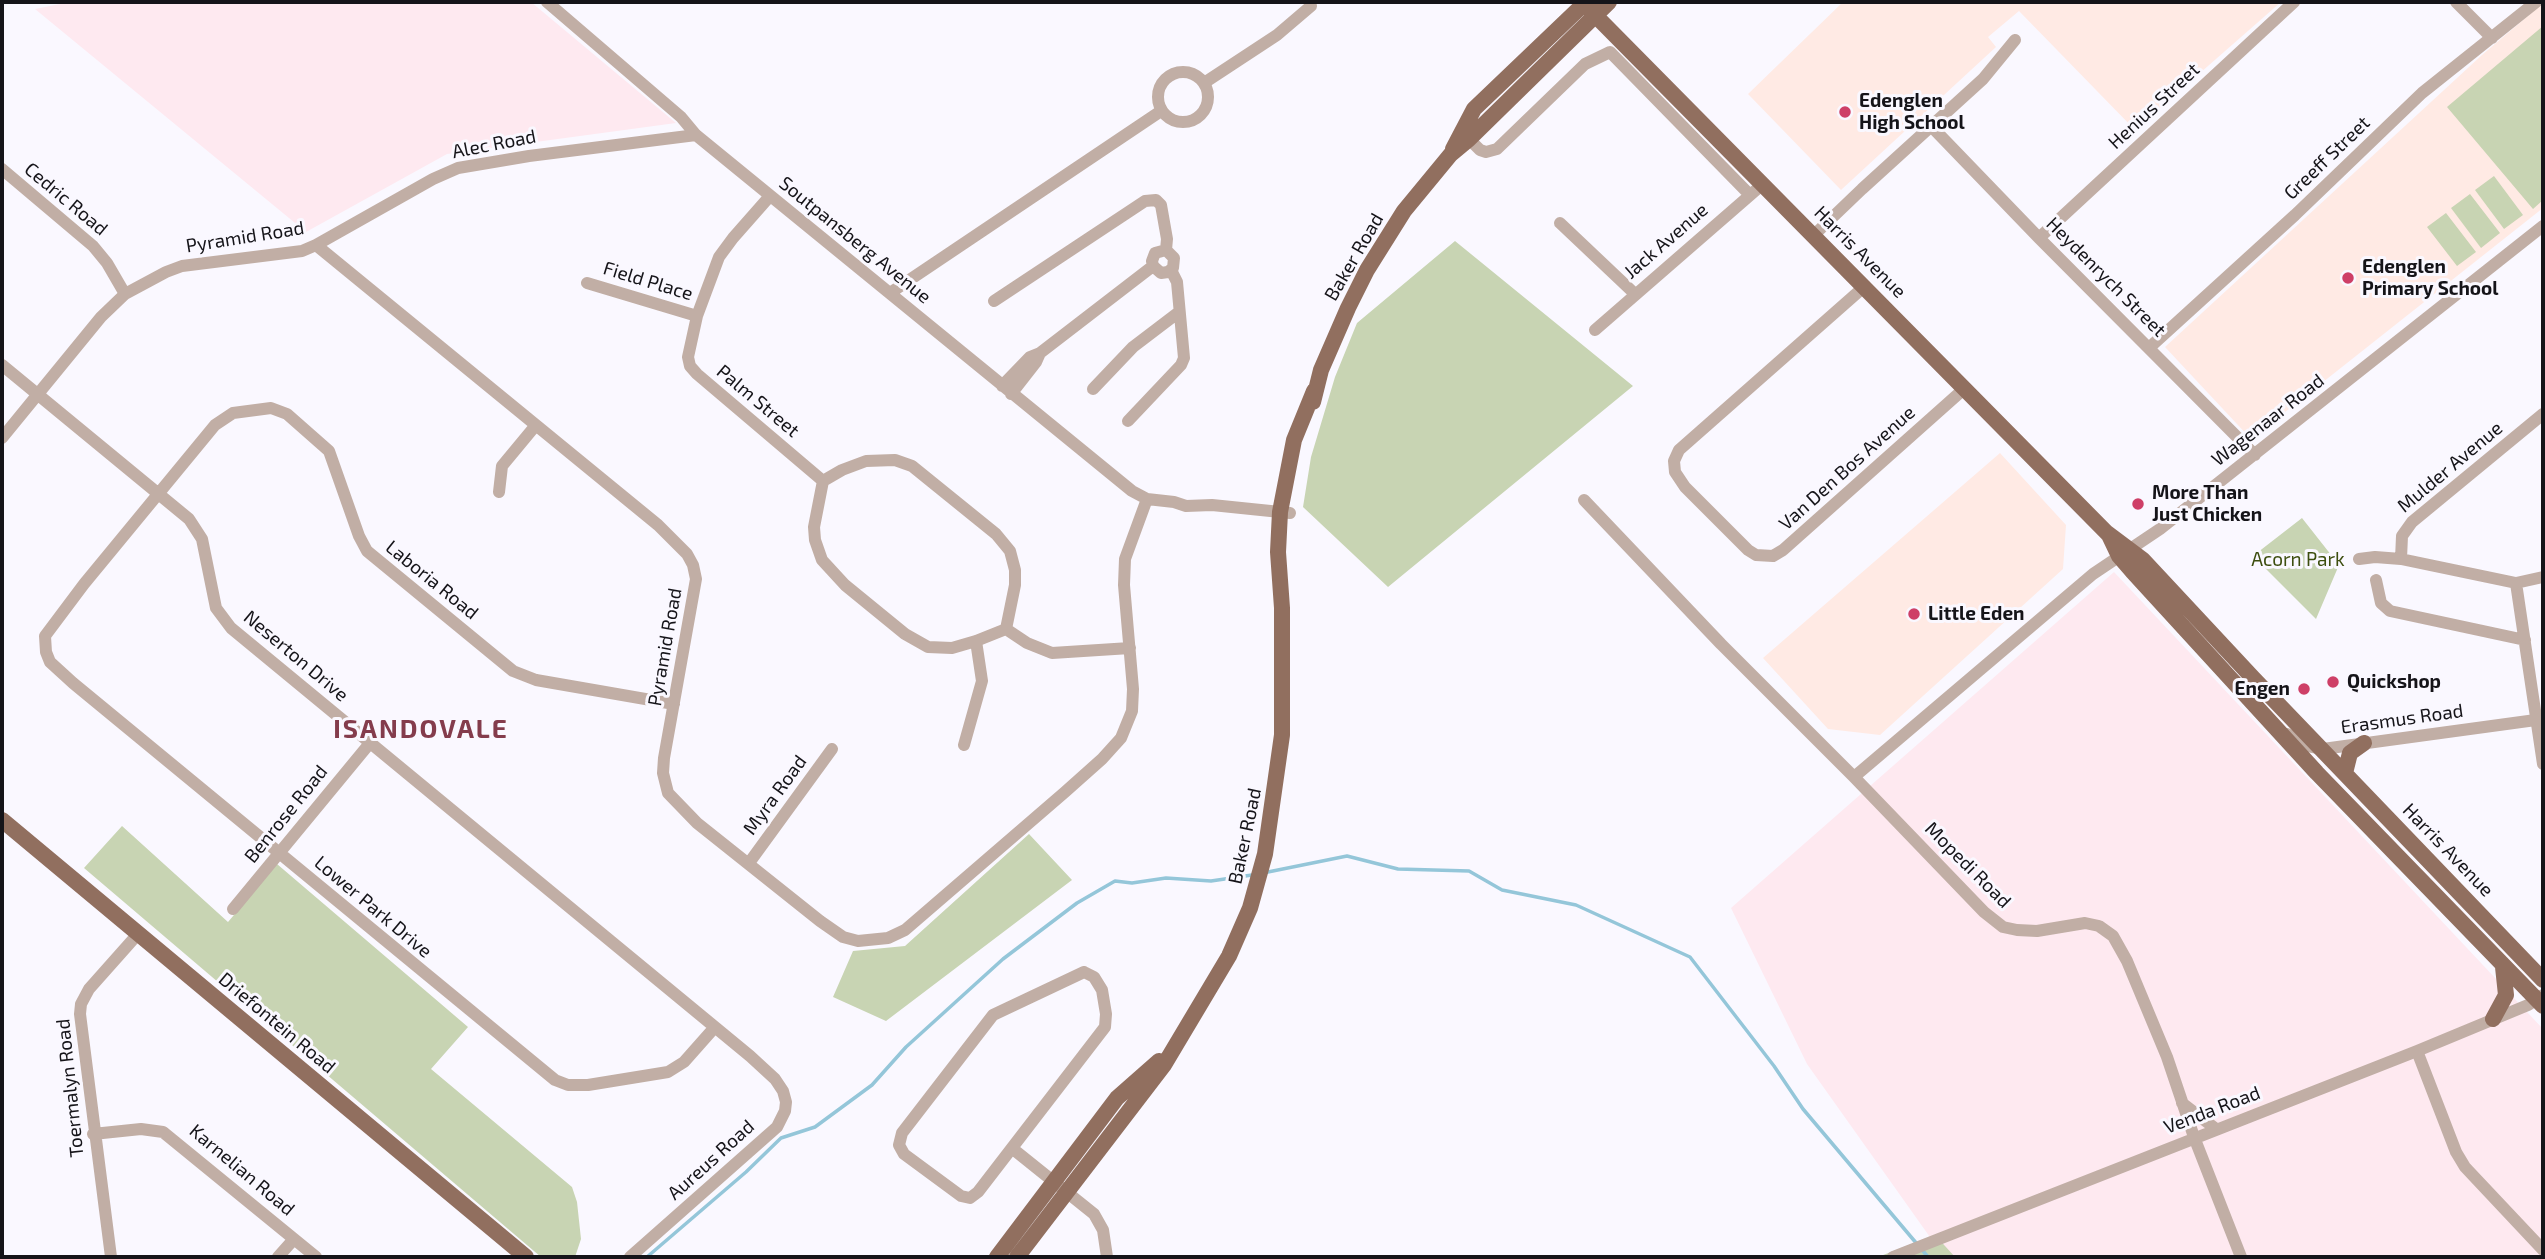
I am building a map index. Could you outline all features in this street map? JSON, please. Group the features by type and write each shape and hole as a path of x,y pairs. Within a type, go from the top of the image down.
{"main road":[{"name":"Baker Road","path":"1451,154 1474,109 1587,5 1609,2"},
{"name":"Baker Road","path":"997,1257 1121,1123 1172,1052 1229,956 1255,890 1265,854 1282,735 1285,513 1294,440 1332,344 1367,270 1404,211 1451,154 1469,139 1587,5"},
{"name":"Harris Avenue","path":"1587,5 2126,553 2323,749 2543,980"},
{"name":"Harris Avenue","path":"2126,553 2335,792 2503,967 2541,1000"},
{"path":"2344,773 2350,753 2364,743"},
{"name":"Driefontein Road","path":"2,820 526,1257"},
{"path":"2493,1019 2506,995 2503,967"},
{"name":"Baker Road","path":"1017,1257 1060,1186"}],"street":[{"name":"Soutpansberg Avenue","path":"547,2 681,117 696,135 1132,491 1147,499"},
{"name":"Henius Street","path":"2039,238 2294,2"},
{"path":"2456,2 2492,38"},
{"name":"Greeff Street","path":"2150,347 2295,215 2422,93 2536,2"},
{"path":"1204,83 1277,35 1311,6"},
{"path":"1814,235 1983,79 2015,40"},
{"path":"1469,139 1480,150 1486,152 1497,149 1585,64 1610,52 1750,195"},
{"path":"1181,71 1190,72 1204,83 1208,98 1206,106 1196,118 1174,121 1161,111 1157,94 1165,78 1181,71"},
{"path":"890,293 1161,111"},
{"name":"Heydenrych Street","path":"1931,126 2255,455"},
{"name":"Alec Road","path":"316,245 433,179 458,168 529,156 696,135"},
{"name":"Cedric Road","path":"2,170 93,246 107,263 125,294"},
{"name":"Jack Avenue","path":"1595,330 1763,183"},
{"name":"Palm Street","path":"770,196 719,257 697,316 688,352 693,371 823,481"},
{"path":"994,301 1145,201 1156,200 1161,205 1167,239 1166,250"},
{"path":"1560,223 1635,294"},
{"name":"Wagenaar Road","path":"1854,777 2093,574 2126,553 2255,455 2543,226"},
{"name":"Pyramid Road","path":"2,438 102,317 125,294 182,266 302,251 316,245 658,525 691,559 696,579 664,765 663,773 668,793 697,823 843,937 852,941 888,938 900,933 940,901 1115,746 1127,727 1132,711 1124,585 1125,559 1147,499"},
{"path":"1166,250 1155,253 1153,266 1161,273 1171,270"},
{"path":"1128,421 1181,365 1184,351 1177,282 1171,270 1174,258 1166,250"},
{"path":"1007,390 1030,357 1040,353 1153,266"},
{"name":"Field Place","path":"587,283 697,316"},
{"name":"Van Den Bos Avenue","path":"1865,286 1679,450 1674,461 1675,472 1685,487 1748,550 1756,555 1773,556 1965,388"},
{"path":"1093,389 1133,347 1179,312"},
{"name":"Neserton Drive","path":"2,365 189,519 199,532 214,601 225,622 775,1079"},
{"name":"Laboria Road","path":"45,636 84,584 222,419 247,410 279,410 329,451 359,536 367,551 513,671 536,680 674,704"},
{"name":"Mulder Avenue","path":"2401,559 2402,536 2412,522 2543,414"},
{"path":"499,492 502,466 536,425"},
{"path":"866,461 904,462 996,534 1010,551 1015,570 1015,585 1006,629 962,646 939,649 916,642 830,571 822,560 814,540 823,481 866,461"},
{"path":"1147,499 1186,506 1207,505 1285,513"},
{"name":"Mopedi Road","path":"1584,500 1720,645 1854,777 1984,912 2003,927 2037,931 2085,923 2099,926 2113,936 2141,994 2241,1257"},
{"path":"2360,559 2401,559 2516,583 2543,577"},
{"path":"2376,580 2381,603 2390,611 2525,640"},
{"path":"2516,583 2540,719 2543,764"},
{"path":"1006,629 1027,643 1052,653 1130,648"},
{"name":"Lower Park Drive","path":"45,636 47,657 56,668 496,1033 562,1084 588,1085 668,1072 684,1062 715,1027"},
{"path":"964,745 982,681 976,642"},
{"name":"Erasmus Road","path":"2273,724 2297,741 2323,749 2540,719"},
{"name":"Benrose Road","path":"233,909 370,743"},
{"name":"Myra Road","path":"749,863 832,749"},
{"name":"Harris Avenue","path":"2323,749 2335,792"},
{"name":"Toermalyn Road","path":"111,1257 82,1042 81,1004 89,989 137,934"},
{"path":"1087,973 1099,982 1102,990 1105,1027 1013,1149 978,1192 966,1198 904,1154 899,1142 913,1118 993,1014 1069,978 1087,973"},
{"name":"Venda Road","path":"1896,1256 2541,1000"},
{"path":"2417,1051 2456,1152 2465,1167 2543,1250"},
{"name":"Aureus Road","path":"630,1257 777,1127 785,1111 786,1102 775,1079"},
{"path":"2182,1103 2216,1129"},
{"name":"Karnelian Road","path":"93,1134 141,1129 163,1132 316,1257"},
{"path":"1013,1149 1098,1219 1103,1230 1107,1257"},
{"path":"278,1257 294,1239"}],"shaded area":[{"path":"70,2 531,2 676,123 447,154 306,232 35,9"},
{"name":"Edenglen High School","path":"1843,2 2281,2 2135,130 2019,11 1988,37 1996,47 1841,190 1748,94"},
{"name":"Edenglen Primary School","path":"2543,3 2543,208 2251,439 2165,347 2482,55"},
{"name":"Little Eden","path":"2000,453 2066,525 2063,569 1880,735 1828,729 1763,658"},
{"path":"2114,572 2543,1029 2543,1257 1912,1257 1937,1247 1807,1064 1731,908"}],"green space":[{"path":"2543,26 2543,200 2533,209 2447,107"},
{"path":"2494,176 2523,215 2504,229 2475,190"},
{"path":"2470,194 2500,233 2481,248 2451,208"},
{"path":"2446,213 2476,252 2457,266 2427,227"},
{"path":"1455,241 1633,386 1388,587 1303,507 1311,457 1335,377 1357,323"},
{"name":"Acorn Park","path":"2302,518 2339,565 2316,619 2253,556"},
{"path":"122,826 228,922 277,864 468,1027 431,1069 572,1187 577,1202 581,1239 575,1257 541,1257 84,868"},
{"path":"1029,834 1072,880 886,1021 833,997 853,951 905,946"},
{"path":"1935,1235 1955,1257 1878,1257"}],"waterway":[{"path":"1263,873 1347,856 1398,869 1469,871 1502,890 1576,905 1690,957 1774,1066 1803,1109 1928,1257"},
{"path":"647,1257 746,1172 781,1138 815,1127 872,1085 906,1047 1003,959 1077,903 1115,881 1132,883 1166,878 1211,881 1252,875"}],"place":[{"name":"Edenglen High School","path":"1845,112"},
{"name":"Edenglen Primary School","path":"2348,278"},
{"name":"More Than Just Chicken","path":"2138,504"},
{"name":"Little Eden","path":"1914,614"},
{"name":"Quickshop","path":"2333,682"},
{"name":"Engen","path":"2304,689"}],"district":[{"name":"ISANDOVALE","path":"421,729"}]}
